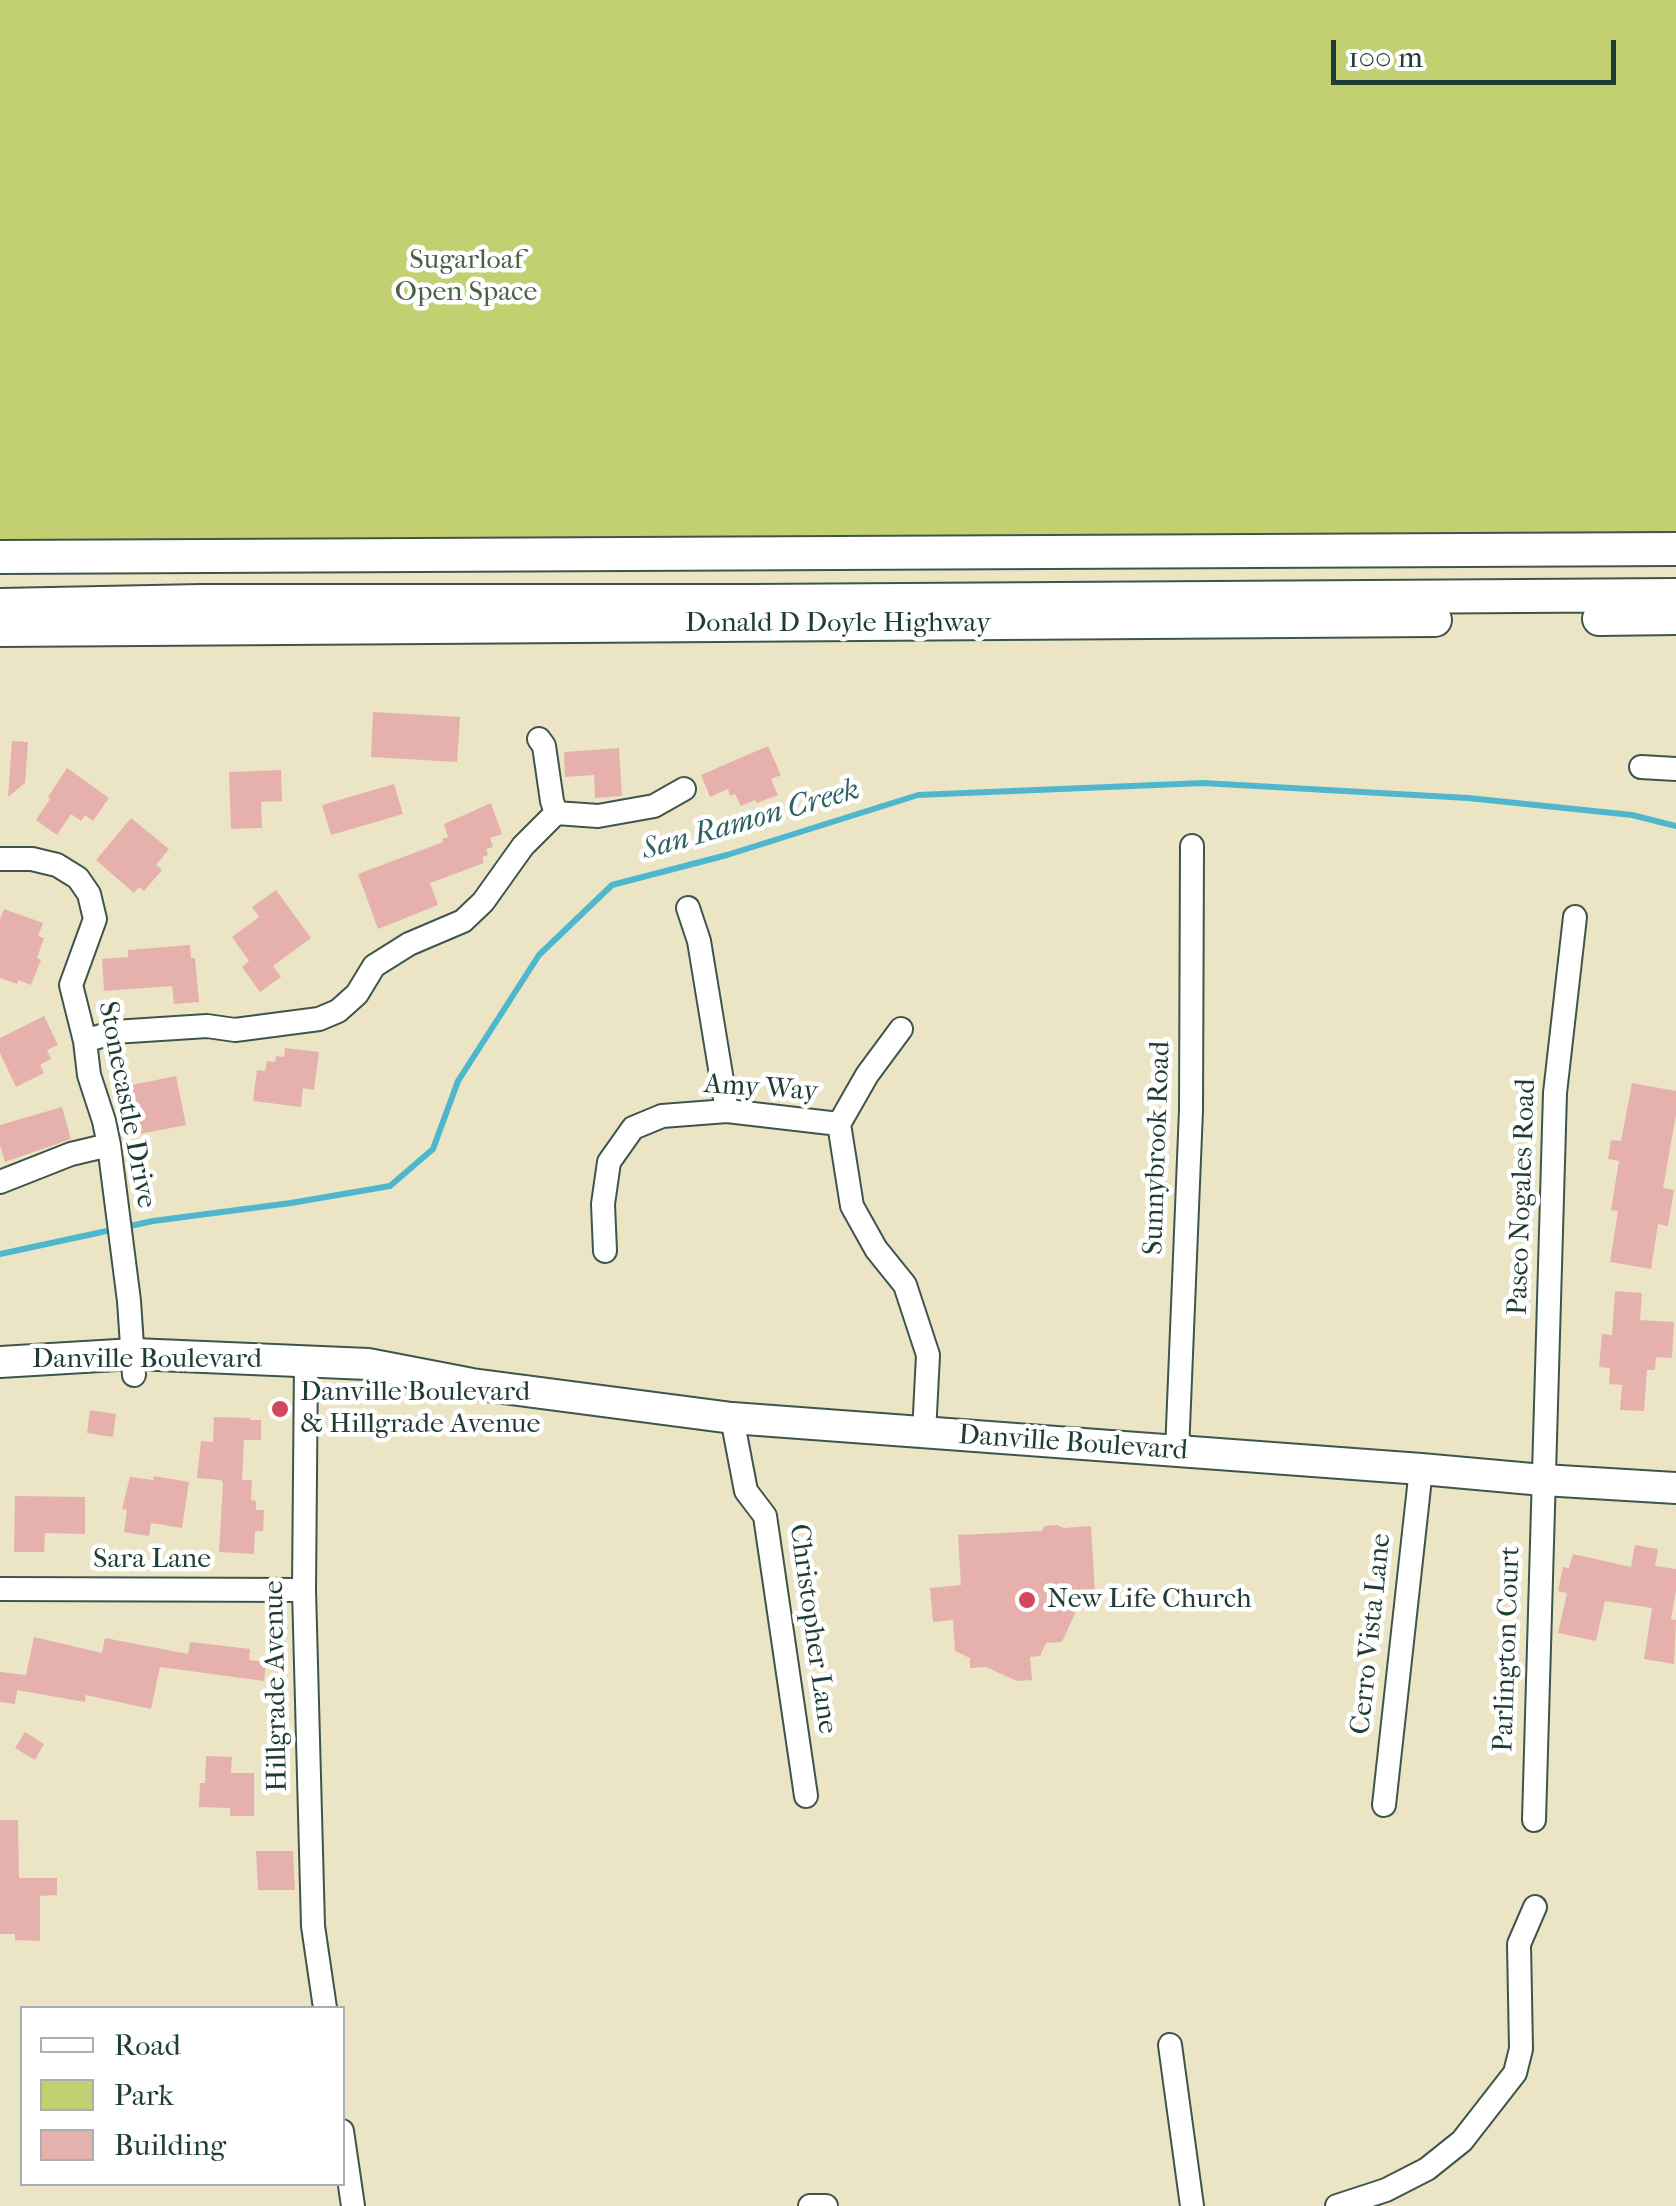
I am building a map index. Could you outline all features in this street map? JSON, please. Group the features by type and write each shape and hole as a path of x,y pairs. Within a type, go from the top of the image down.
{"highway":[{"path":"0,558 1676,550"},
{"path":"0,606 202,601 1676,595"},
{"name":"Donald D Doyle Highway","path":"0,630 1676,618"}],"main road":[{"name":"Danville Boulevard","path":"0,1362 306,1369 368,1364 472,1384 732,1418 1676,1488"},
{"name":"Danville Boulevard","path":"0,1371 134,1364"}],"street":[{"path":"539,738 544,746 556,813"},
{"path":"1641,767 1676,769"},
{"path":"86,1041 114,1032 207,1026 235,1030 319,1019 338,1011 357,994 374,966 409,944 463,921 523,846 556,813 598,816 636,810 654,806 684,790"},
{"name":"Sunnybrook Road","path":"1177,1452 1191,1110 1192,846"},
{"name":"Stonecastle Drive","path":"0,859 32,859 58,865 78,878 90,894 95,919 71,986 86,1041 89,1074 104,1121 130,1301 134,1364"},
{"path":"688,908 699,941 726,1111"},
{"name":"Paseo Nogales Road","path":"1542,1480 1555,1093 1576,917"},
{"path":"901,1029 866,1075 838,1124 852,1206 876,1248 905,1284 928,1356 924,1434"},
{"name":"Amy Way","path":"605,1251 603,1204 609,1162 633,1128 662,1116 726,1111 838,1124"},
{"path":"0,1182 71,1154 108,1145"},
{"name":"Hillgrade Avenue","path":"306,1369 304,1590 312,1926 325,2006"},
{"name":"Christopher Lane","path":"732,1418 746,1491 765,1516 806,1796"},
{"name":"Cerro Vista Lane","path":"1384,1805 1420,1469"},
{"name":"Parlington Court","path":"1534,1820 1542,1480"},
{"name":"Sara Lane","path":"0,1589 304,1590"},
{"path":"1337,2206 1386,2190 1427,2169 1462,2141 1516,2073 1521,2050 1519,1944 1535,1907"},
{"path":"1170,2045 1192,2206"},
{"path":"345,2152 353,2206"},
{"path":"810,2206 826,2206"}],"green space":[{"name":"Sugarloaf Open Space","path":"0,0 1676,0 1676,549 0,558"}],"building":[{"path":"373,712 460,717 457,762 371,757"},
{"path":"12,741 28,742 25,783 8,797"},
{"path":"768,746 781,775 771,779 778,795 741,806 728,789 710,797 701,775"},
{"path":"619,748 622,796 595,798 594,775 565,777 564,752"},
{"path":"67,768 109,798 93,821 85,815 81,821 71,814 57,835 36,820"},
{"path":"281,770 282,801 261,802 262,828 231,829 229,772"},
{"path":"394,784 403,814 331,835 322,805"},
{"path":"491,803 502,834 490,838 493,847 486,849 484,863 430,883 438,905 378,929 358,874 443,842 448,837 444,824"},
{"path":"131,818 169,849 156,865 162,870 144,891 139,887 134,893 96,860"},
{"path":"276,890 311,938 273,966 281,977 260,992 242,967 249,961 232,937 259,917 252,907"},
{"path":"4,909 43,923 38,936 44,938 37,958 41,960 31,985 0,978 0,919"},
{"path":"190,945 199,1002 174,1004 172,986 104,991 102,959 128,957 128,950"},
{"path":"44,1016 58,1045 47,1050 51,1059 40,1065 44,1073 16,1087 0,1053 0,1038"},
{"path":"285,1048 319,1052 314,1090 303,1088 301,1107 253,1101 257,1070 265,1071 267,1061 275,1062 276,1056 284,1057"},
{"path":"176,1076 186,1125 135,1135 131,1114 122,1116 122,1087"},
{"path":"1632,1083 1676,1091 1676,1115 1663,1188 1674,1190 1668,1226 1658,1224 1651,1269 1610,1262 1618,1211 1611,1210 1619,1161 1608,1159 1611,1140 1621,1141"},
{"path":"62,1107 71,1139 5,1162 0,1125"},
{"path":"1615,1291 1642,1293 1640,1320 1674,1322 1672,1358 1656,1357 1655,1370 1647,1370 1644,1411 1620,1410 1622,1385 1609,1384 1610,1368 1599,1367 1602,1334 1612,1335"},
{"path":"90,1410 116,1414 113,1437 87,1433"},
{"path":"214,1417 261,1420 261,1440 244,1440 242,1480 252,1480 251,1500 256,1501 256,1510 264,1510 263,1531 255,1531 254,1554 219,1552 223,1483 197,1478 201,1441 213,1442"},
{"path":"154,1476 189,1482 182,1528 151,1523 149,1536 124,1532 127,1510 122,1509 130,1477 153,1480"},
{"path":"15,1496 85,1497 85,1534 45,1533 44,1552 14,1552"},
{"name":"New Life Church","path":"1044,1526 1091,1526 1095,1592 1088,1608 1077,1609 1062,1642 1046,1643 1040,1656 1030,1657 1032,1680 1017,1681 986,1667 970,1668 970,1658 955,1651 953,1620 933,1622 930,1588 961,1585 958,1535 1042,1531"},
{"path":"1635,1545 1658,1549 1655,1566 1676,1569 1671,1619 1676,1620 1674,1664 1644,1659 1652,1608 1605,1601 1596,1641 1558,1633 1567,1593 1558,1591 1563,1567 1569,1568 1573,1554 1631,1567"},
{"path":"34,1637 102,1653 105,1638 188,1654 190,1642 250,1649 249,1660 266,1662 264,1681 160,1667 151,1709 86,1695 85,1702 17,1690 15,1704 0,1702 0,1672 26,1675"},
{"path":"25,1732 44,1744 35,1760 15,1748"},
{"path":"206,1756 232,1757 231,1773 254,1773 254,1816 230,1816 230,1808 199,1807"},
{"path":"0,1820 18,1820 19,1878 57,1878 57,1895 40,1896 40,1941 15,1940 15,1934 0,1934"},
{"path":"256,1851 293,1851 295,1890 258,1890"}],"waterway":[{"name":"San Ramon Creek","path":"0,1254 153,1221 390,1186 433,1149 458,1081 539,955 612,885 727,855 918,795 1203,783 1468,798 1632,815 1676,826"}],"place":[{"name":"Danville Boulevard & Hillgrade Avenue","path":"280,1409"},
{"name":"New Life Church","path":"1027,1600"}]}
